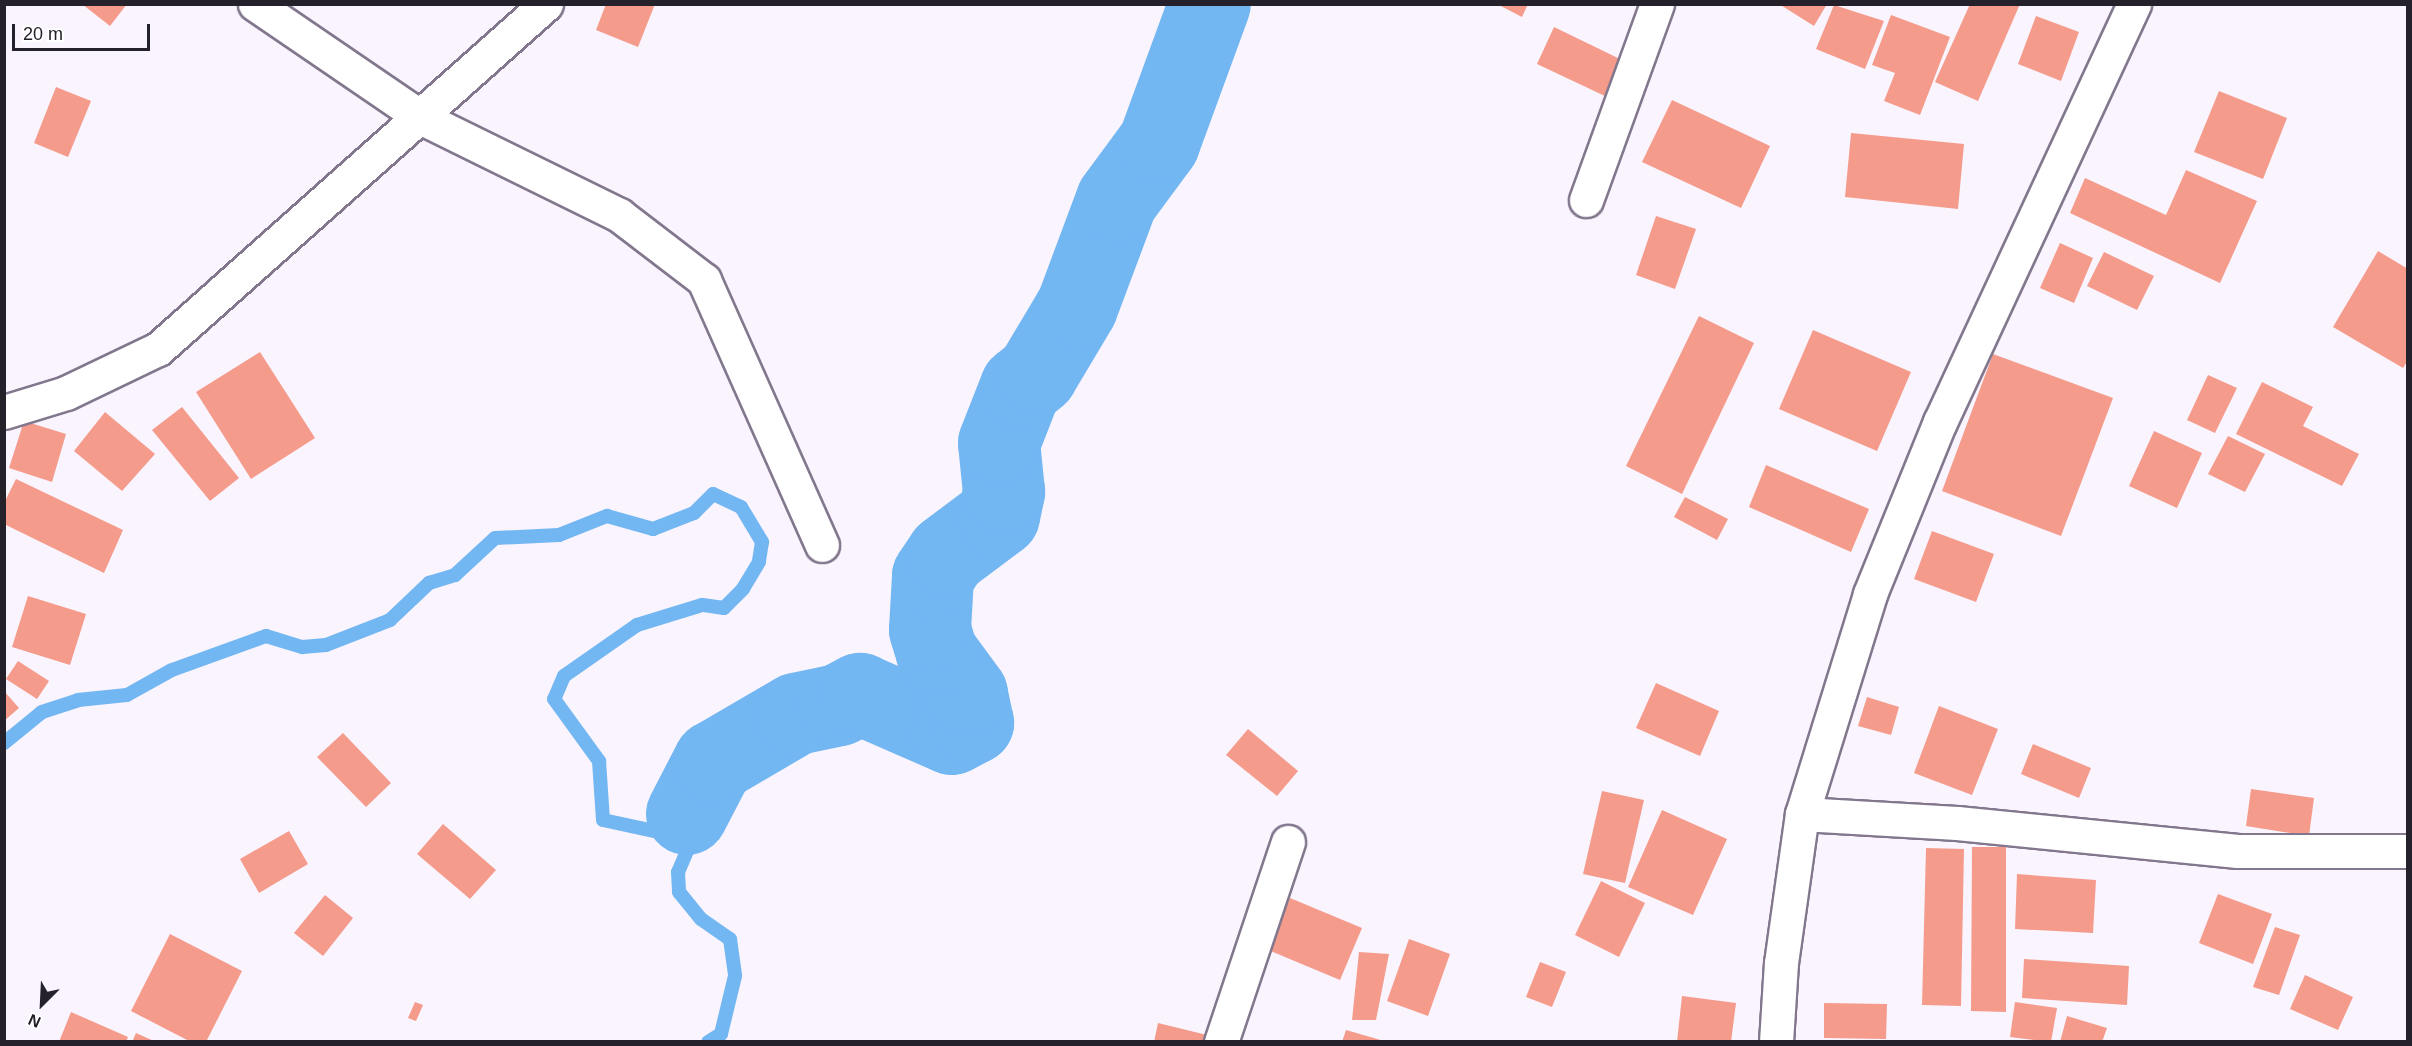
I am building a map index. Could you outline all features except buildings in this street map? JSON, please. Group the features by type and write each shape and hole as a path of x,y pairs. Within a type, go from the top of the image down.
{"street":[{"path":"255,4 422,118 619,215 704,280 822,545"},
{"path":"4,412 66,393 158,349 422,118 546,4"},
{"path":"1586,200 1657,4"},
{"path":"1776,1041 1802,814 1870,594 1935,432 2126,7"},
{"path":"1802,814 2238,851 2408,851"},
{"path":"1221,1041 1288,842"}],"waterway":[{"path":"687,814 714,762 796,714 839,705 860,694 952,734 973,723 967,694 937,653 930,630 933,576 947,555 999,516 1004,492 999,443 1021,387 1037,374 1077,307 1117,200 1159,143 1210,4"},
{"path":"4,743 42,712 78,700 127,695 172,670 266,636 302,647 326,645 390,620 429,583 455,575 495,538 559,535 607,516 653,529 694,513 713,494 741,507 762,542 759,562 743,589 724,608 702,605 637,625 564,676 554,699 599,761 603,820 668,834 687,814"},
{"path":"687,814 690,844 678,872 679,892 701,919 730,939 735,976 721,1034 708,1042"}]}
